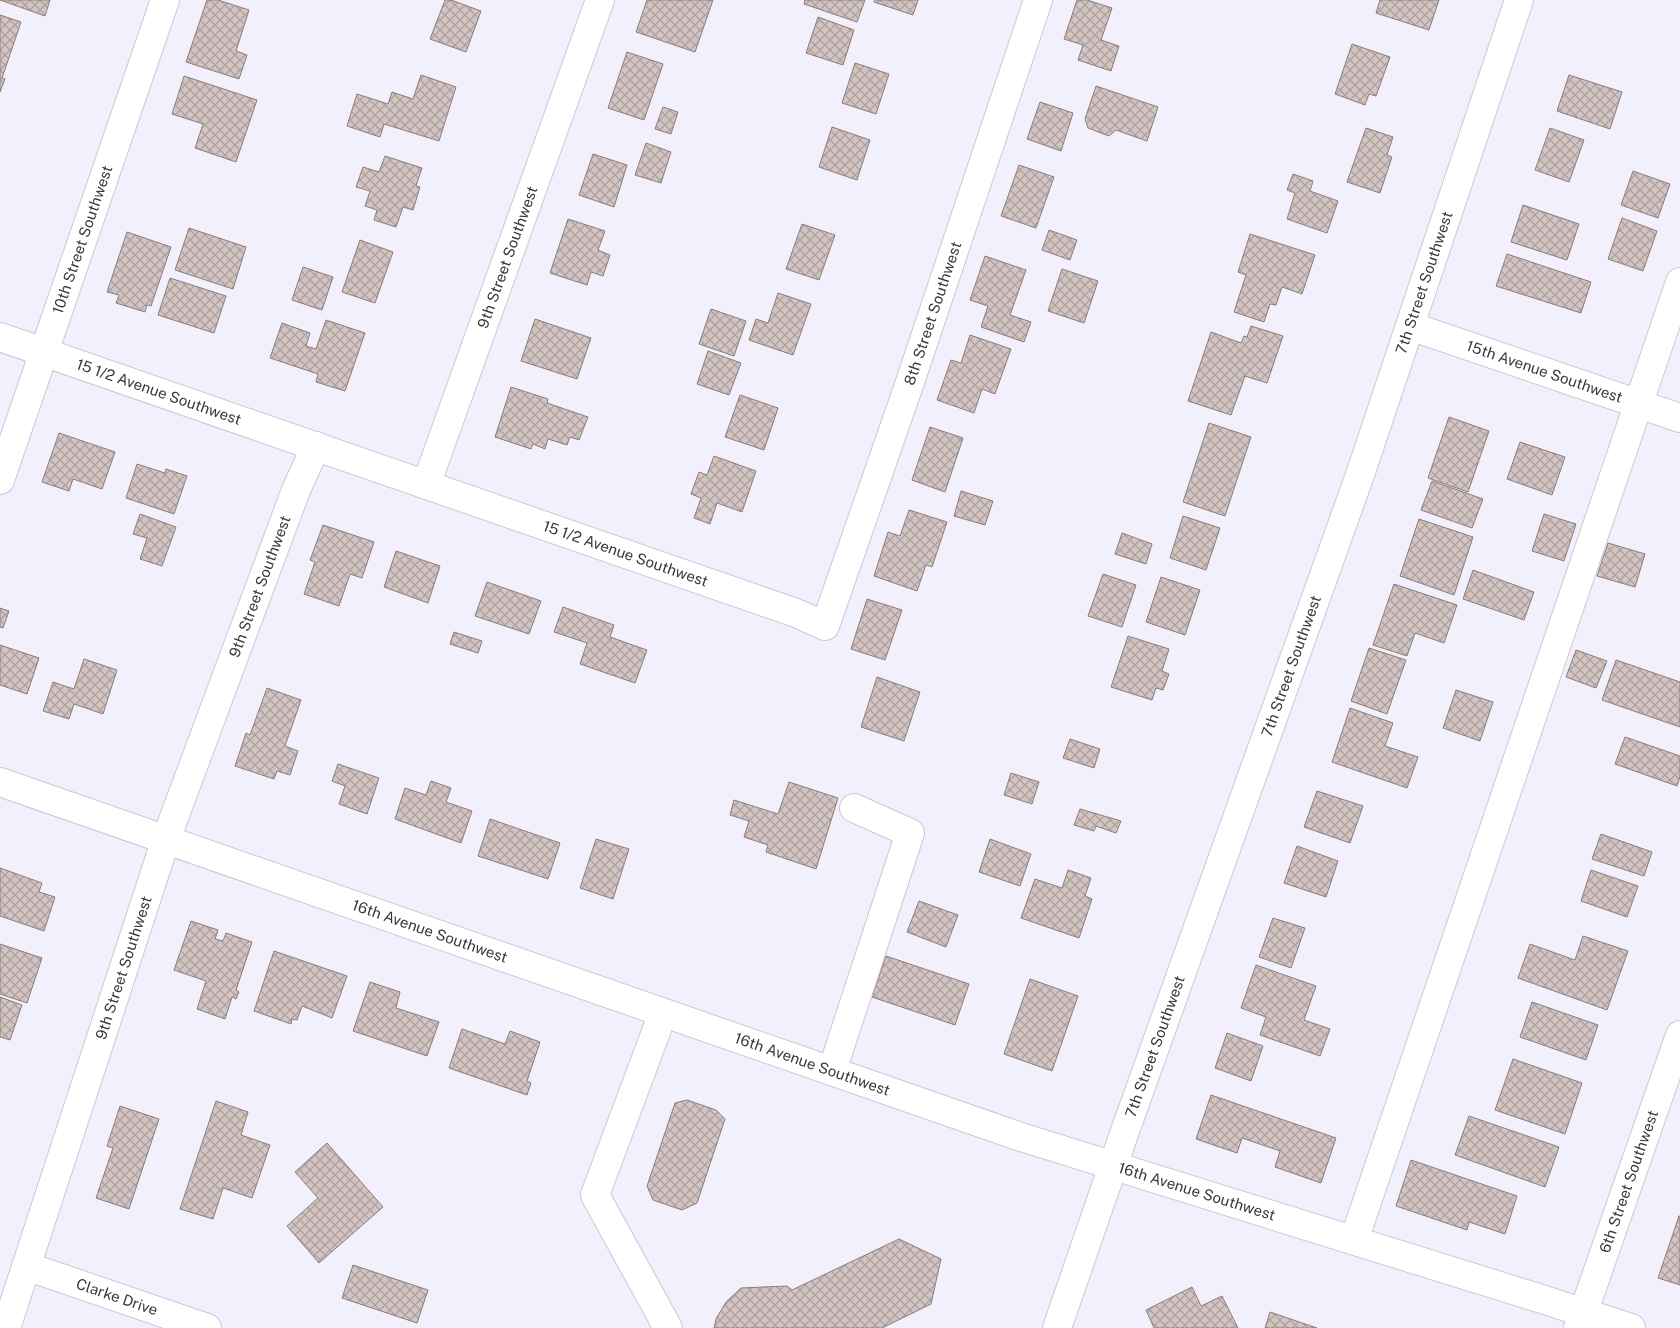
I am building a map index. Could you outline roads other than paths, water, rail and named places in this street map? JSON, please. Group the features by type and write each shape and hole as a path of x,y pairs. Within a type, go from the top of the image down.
{"street":[{"name":"10th Street Southwest","path":"0,480 165,0"},
{"name":"9th Street Southwest","path":"426,485 600,0"},
{"name":"8th Street Southwest","path":"825,626 908,388 1038,0"},
{"name":"7th Street Southwest","path":"1057,1328 1361,472 1518,0"},
{"path":"1354,1240 1680,282"},
{"name":"15th Avenue Southwest","path":"1410,326 1680,418"},
{"name":"15 1/2 Avenue Southwest","path":"0,337 316,446"},
{"name":"9th Street Southwest","path":"6,1328 166,840 296,490 316,446"},
{"path":"316,446 426,485"},
{"name":"15 1/2 Avenue Southwest","path":"426,485 796,612 825,626"},
{"name":"16th Avenue Southwest","path":"0,782 1021,1137 1354,1240 1581,1320 1631,1328"},
{"path":"832,1071 910,833 854,808"},
{"path":"664,1013 595,1195 668,1328"},
{"name":"6th Street Southwest","path":"1581,1320 1680,1035"},
{"name":"Clarke Drive","path":"26,1266 207,1328"}]}
